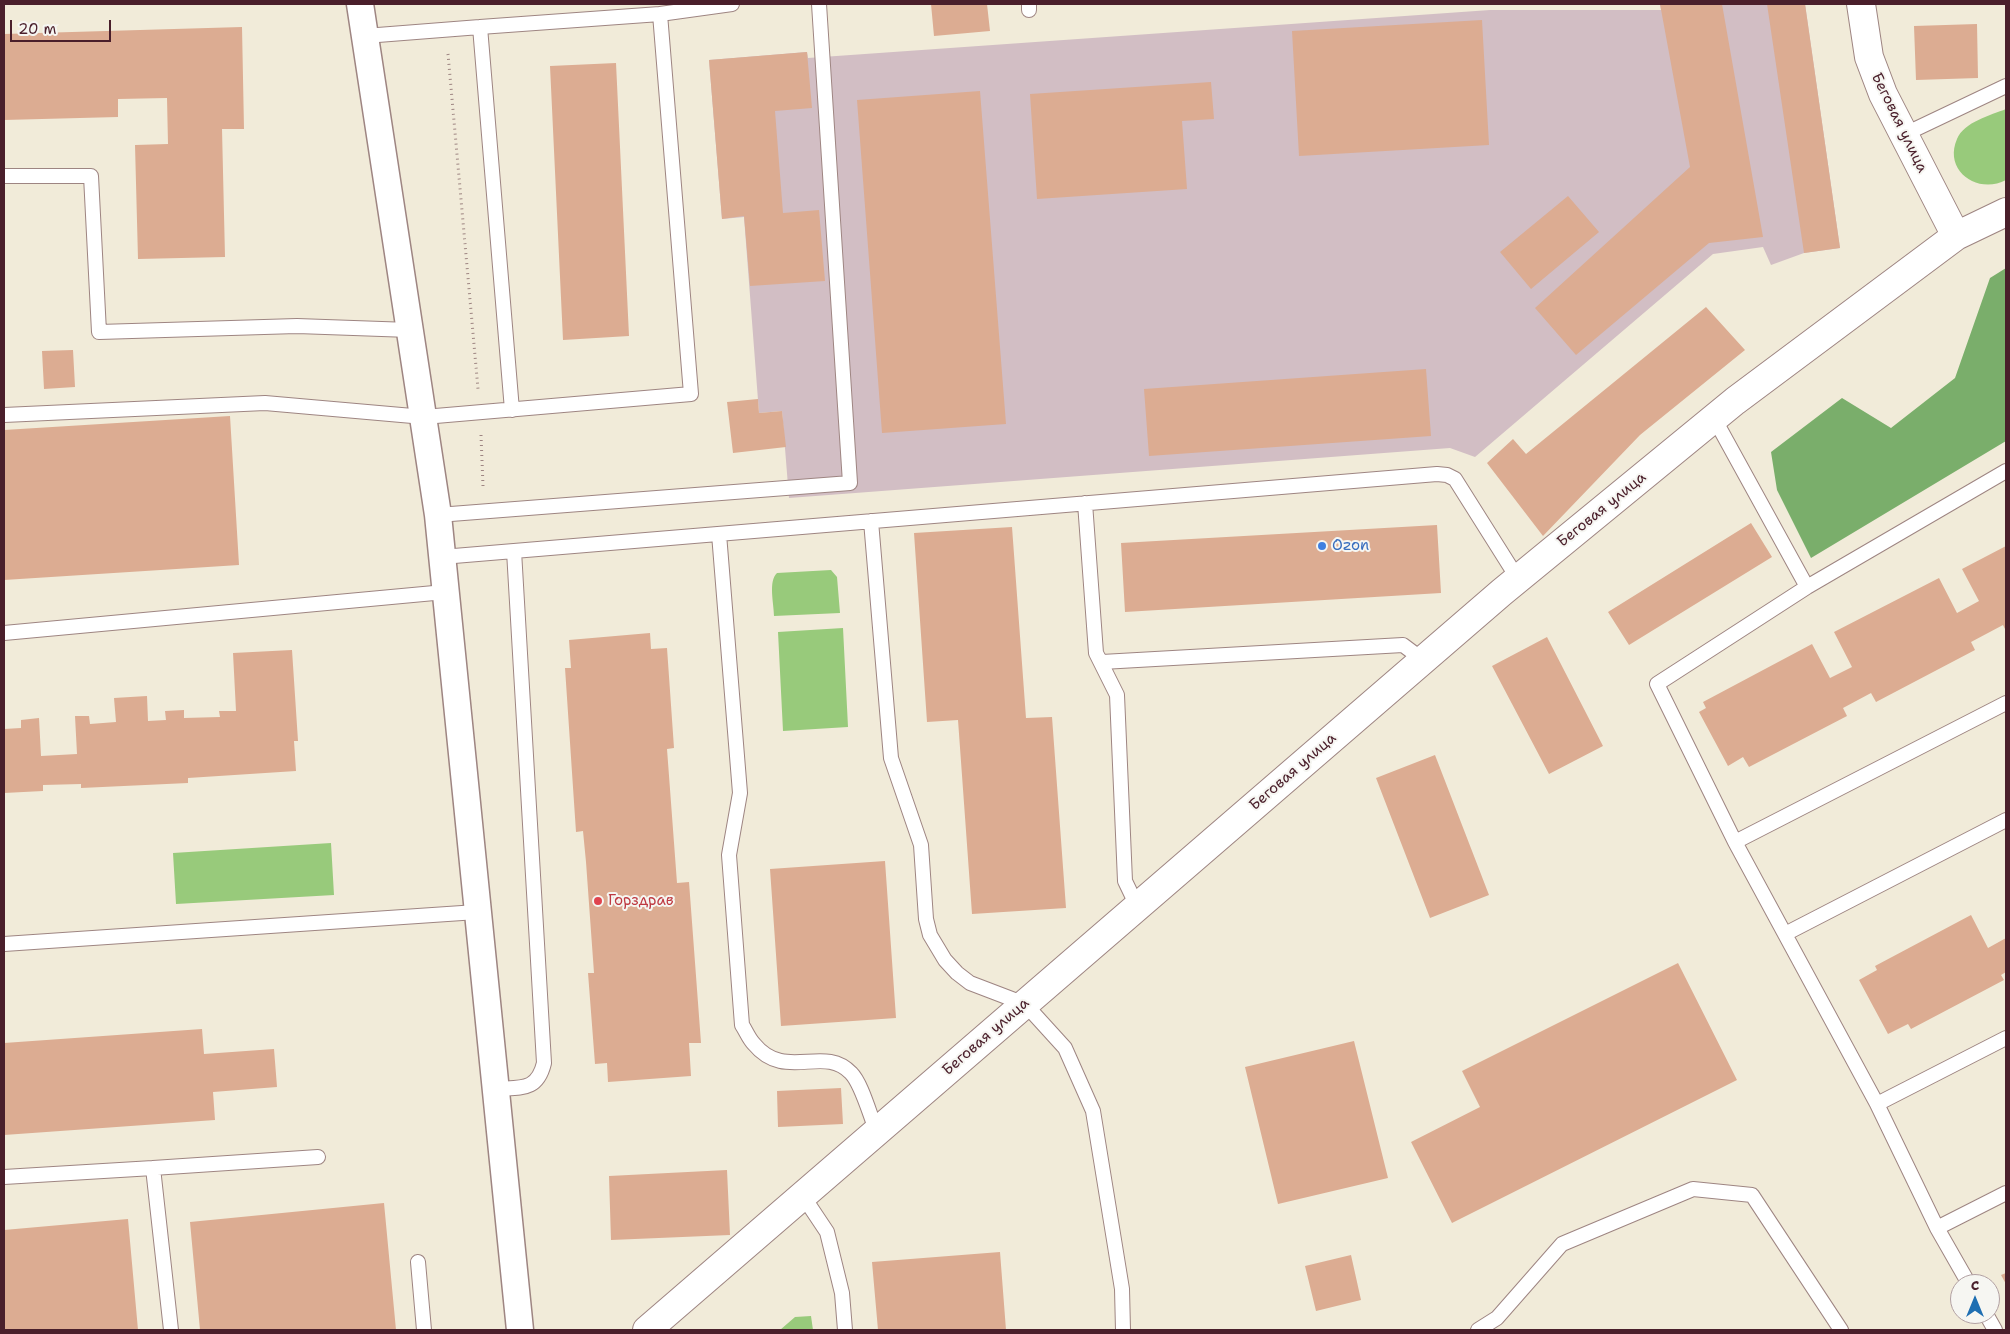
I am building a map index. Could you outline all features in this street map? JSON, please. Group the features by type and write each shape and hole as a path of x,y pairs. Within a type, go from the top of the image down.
{"street":[{"path":"360,4 438,515 495,1089 515,1327"},
{"name":"Беговая улица","path":"1862,4 1869,56 1882,94 1956,236"},
{"name":"Беговая улица","path":"647,1330 1518,579 1714,418 1956,236 2006,212"}],"lane":[{"path":"365,36 660,14 735,4"},
{"path":"438,515 850,483 819,4"},
{"path":"4,415 265,403 424,417 691,394 660,14"},
{"path":"480,27 512,410"},
{"path":"1903,135 2006,86"},
{"path":"4,176 91,176 99,332 297,326 410,330"},
{"path":"1714,418 1807,587"},
{"path":"1963,1274 1938,1228 1877,1104 1735,842 1657,684 1807,587 2006,471"},
{"path":"442,558 1085,503 1447,475 1455,479 1518,579"},
{"path":"1085,503 1096,653 1117,695 1124,881 1138,906"},
{"path":"871,522 890,758 921,844 926,919 930,935 945,960 970,983 1025,1004 1065,1048 1093,1111 1122,1289 1123,1330"},
{"path":"719,534 740,793 729,855 742,1025 753,1044 764,1054 786,1063 799,1064 829,1060 840,1063 852,1074 876,1132"},
{"path":"495,1089 528,1086 541,1076 544,1063 514,551"},
{"path":"4,633 445,592"},
{"path":"1102,662 1403,645 1423,660"},
{"path":"1735,842 2006,703"},
{"path":"1785,934 2006,820"},
{"path":"4,944 477,912"},
{"path":"1877,1104 2006,1038"},
{"path":"4,1177 318,1158"},
{"path":"153,1168 171,1330"},
{"path":"1478,1330 1497,1318 1562,1244 1693,1189 1752,1195 1840,1330"},
{"path":"1938,1228 2006,1193"},
{"path":"803,1196 827,1232 842,1293 845,1330"},
{"path":"418,1262 424,1330"}],"path":[{"path":"446,30 480,412 484,511"}],"shaded area":[{"path":"1660,4 1805,4 1840,248 1804,253 1771,265 1763,247 1713,254 1475,457 1450,448 789,498 782,411 759,413 744,217 722,219 709,60 807,52 808,58 1490,10 1661,10"}],"green space":[{"path":"2006,109 2006,180 1995,184 1974,182 1959,170 1955,161 1954,151 1957,139 1960,133 1972,124"},
{"path":"2006,268 2006,441 1811,558 1777,490 1771,452 1842,398 1891,428 1955,378 1990,278"},
{"path":"831,570 837,577 840,613 774,616 772,587 777,573"},
{"path":"843,628 848,727 783,731 778,632"},
{"path":"331,843 334,895 176,904 173,853"},
{"path":"811,1316 813,1330 780,1330 795,1317"}],"building":[{"path":"931,4 987,4 990,31 934,36"},
{"path":"1660,4 1722,4 1763,237 1709,243 1576,355 1535,308 1690,167"},
{"path":"1767,4 1805,4 1840,248 1804,253"},
{"path":"1482,20 1489,145 1299,156 1292,31"},
{"path":"1977,24 1978,78 1916,80 1914,26"},
{"path":"242,27 244,129 222,129 225,257 138,259 135,145 168,144 167,98 118,99 118,117 4,120 4,34"},
{"path":"807,52 812,108 775,111 783,213 819,210 825,281 750,286 744,216 722,219 709,60"},
{"path":"616,63 629,336 563,340 550,66"},
{"path":"1211,82 1214,119 1182,121 1187,189 1037,199 1030,94"},
{"path":"980,91 1006,424 882,433 857,100"},
{"path":"1568,196 1599,232 1531,289 1500,252"},
{"path":"1706,307 1745,350 1640,435 1543,536 1487,463 1513,439 1526,454"},
{"path":"73,350 75,387 44,389 42,351"},
{"path":"1426,369 1431,436 1149,456 1144,389"},
{"path":"758,399 759,413 782,411 786,447 733,453 727,402"},
{"path":"230,416 239,565 4,580 4,430"},
{"path":"1751,523 1772,557 1629,645 1608,612"},
{"path":"1437,525 1441,593 1125,612 1121,543"},
{"path":"1012,527 1026,718 1052,717 1066,908 972,914 958,720 927,722 914,533"},
{"path":"2006,546 2006,631 2003,625 1971,642 1975,650 1876,702 1871,693 1843,708 1847,716 1749,767 1743,757 1728,766 1699,712 1706,708 1703,702 1812,644 1830,678 1852,667 1834,632 1939,578 1957,613 1979,601 1962,569"},
{"path":"650,633 651,649 667,648 674,748 667,749 677,883 689,882 701,1043 689,1043 691,1076 608,1082 607,1063 595,1064 588,973 594,973 586,862 583,831 576,832 565,668 571,668 569,640"},
{"path":"1547,637 1603,746 1549,774 1492,666"},
{"path":"292,650 298,741 294,741 296,771 188,778 188,783 81,788 81,784 43,785 43,791 4,793 4,729 21,728 21,720 39,718 41,756 77,754 75,716 89,716 90,724 116,722 114,698 147,696 148,721 166,720 165,711 184,710 184,718 220,717 219,711 236,711 233,653"},
{"path":"1435,755 1489,895 1430,918 1376,778"},
{"path":"885,861 896,1018 781,1026 770,869"},
{"path":"1971,915 1988,948 2006,938 2006,972 2001,975 2004,980 1911,1029 1908,1024 1888,1034 1859,980 1877,970 1875,966"},
{"path":"1678,963 1737,1080 1452,1223 1411,1142 1480,1107 1462,1071"},
{"path":"202,1029 204,1054 274,1049 277,1087 213,1092 215,1120 4,1135 4,1043"},
{"path":"1354,1041 1388,1178 1278,1204 1245,1067"},
{"path":"841,1088 843,1124 778,1127 777,1091"},
{"path":"727,1170 730,1235 611,1240 609,1176"},
{"path":"384,1203 396,1330 200,1330 190,1222"},
{"path":"128,1219 138,1330 4,1330 4,1230"},
{"path":"1000,1252 1006,1330 878,1330 872,1262"},
{"path":"1351,1255 1361,1300 1316,1311 1305,1266"},
{"path":"2006,1273 2006,1284 2001,1275"}],"place":[{"name":"Ozon","path":"1322,546"},
{"name":"Горздрав","path":"598,901"}]}
